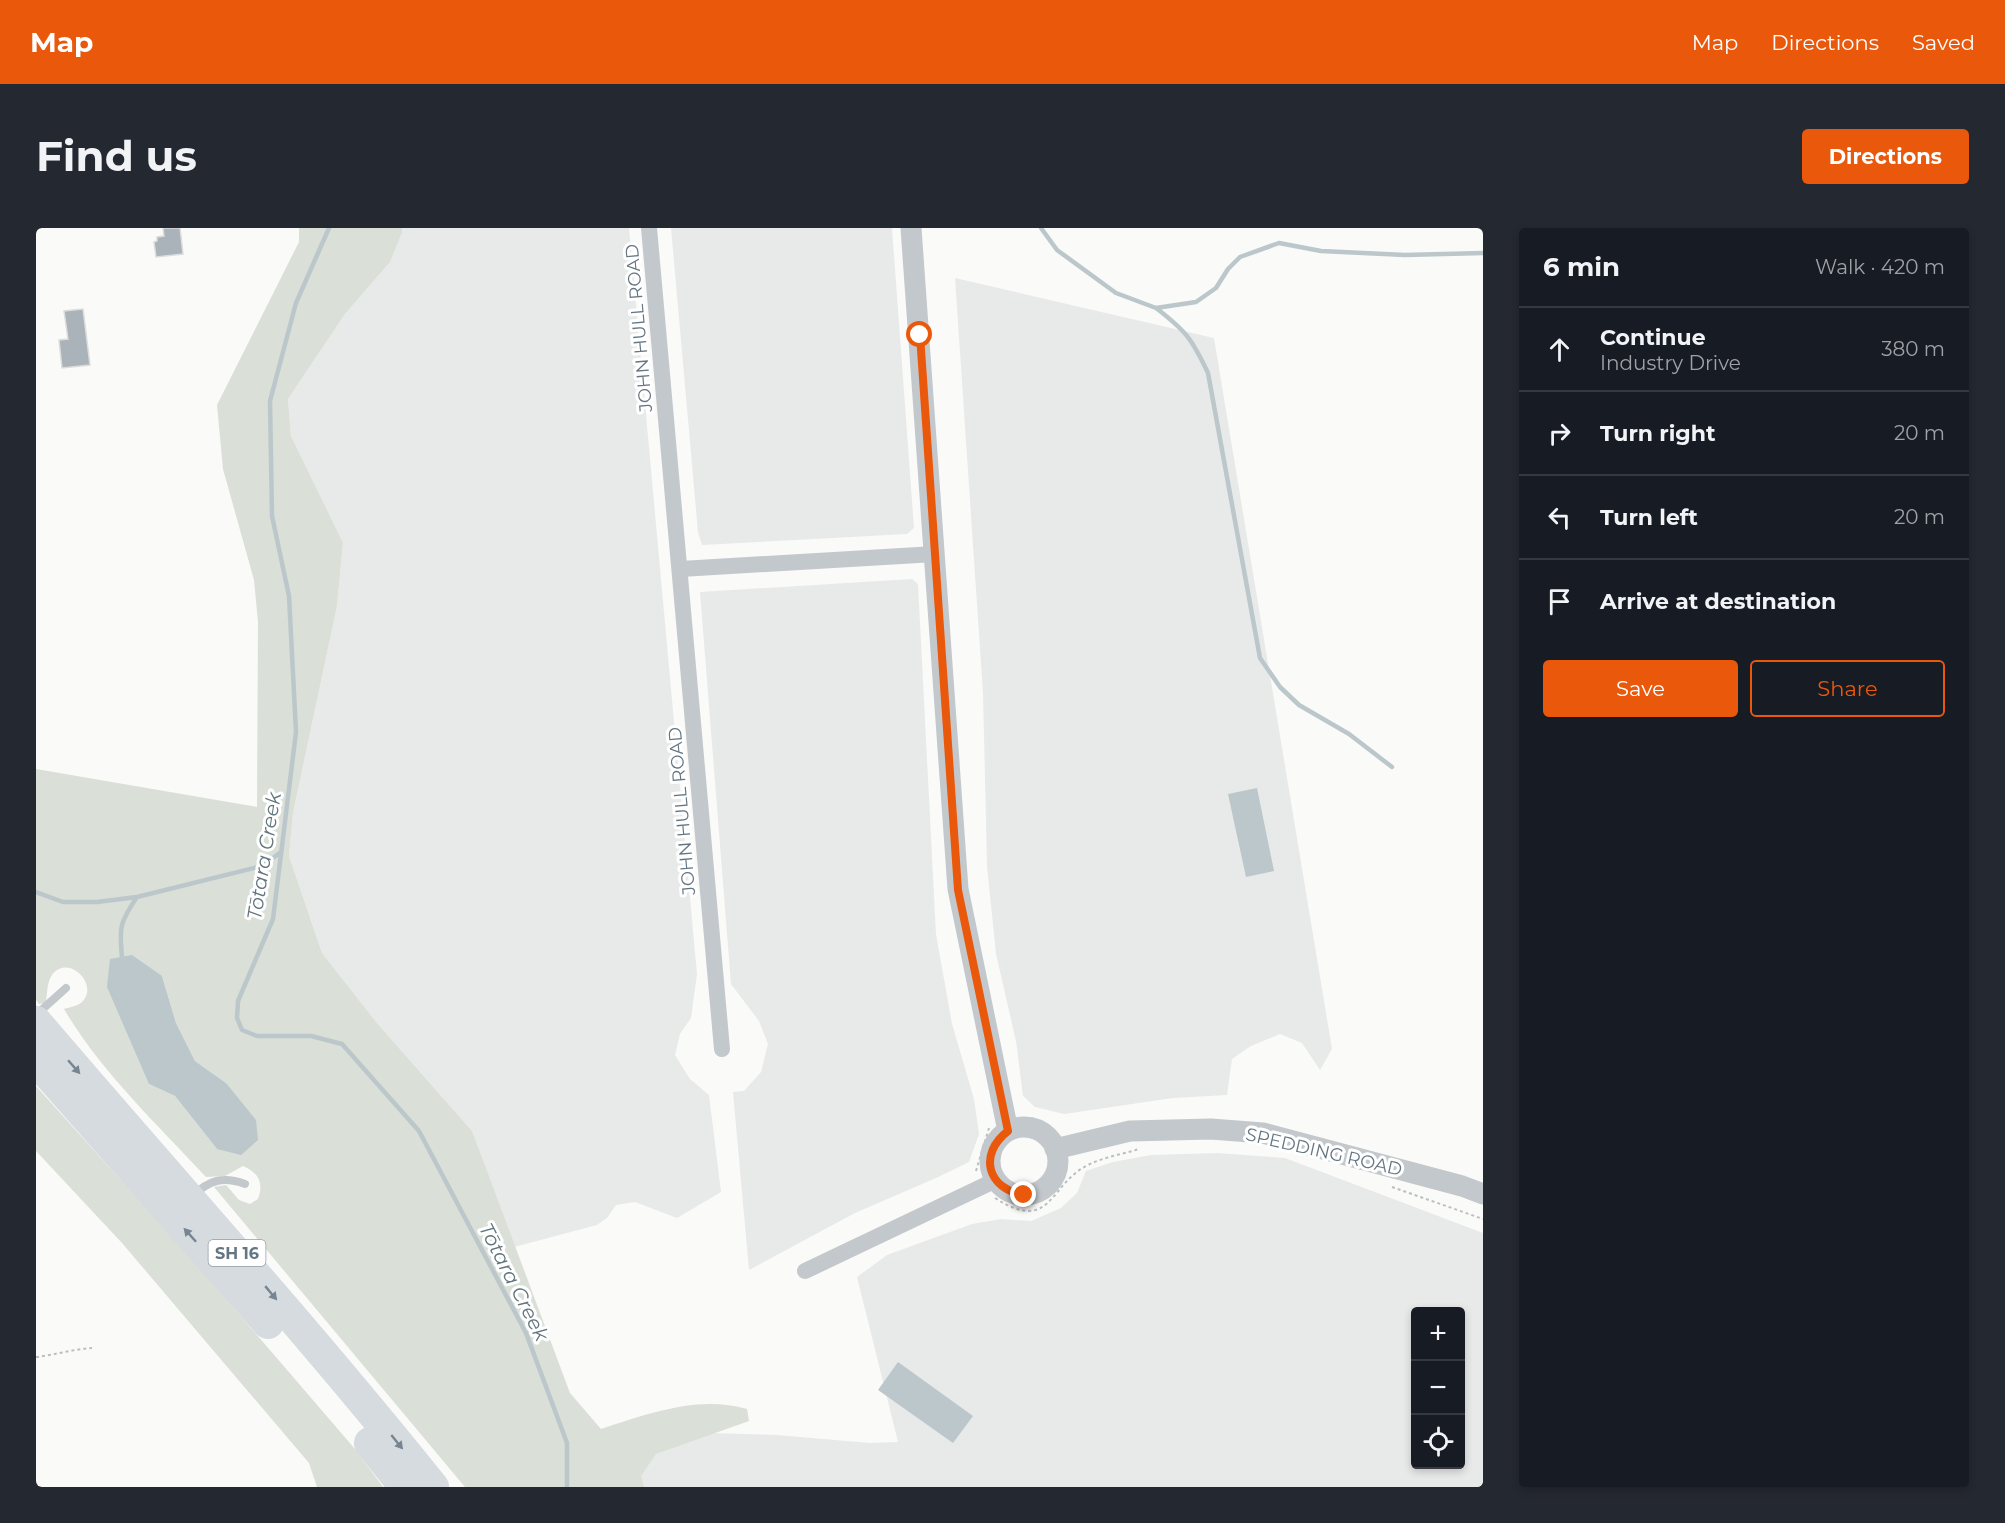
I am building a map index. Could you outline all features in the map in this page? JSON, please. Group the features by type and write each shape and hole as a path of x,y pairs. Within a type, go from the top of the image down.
{"highway":[{"name":"SH 16","path":"36,1022 190,1198 433,1487"},
{"name":"SH 16","path":"36,1060 351,1419 405,1487"}],"street":[{"name":"JOHN HULL ROAD","path":"650,228 722,1049"},
{"path":"911,228 958,890 998,1129 998,1138 992,1148 990,1159 991,1170 988,1185"},
{"path":"681,568 935,554"},
{"path":"805,1271 988,1185 1024,1195 1044,1188 1052,1180 1058,1159 1050,1139 1030,1128 998,1129"},
{"name":"SPEDDING ROAD","path":"1055,1149 1130,1131 1211,1129 1263,1133 1462,1186 1483,1194"}],"lane":[{"path":"36,1015 66,988"},
{"path":"190,1198 206,1184 229,1180 245,1184"}],"path":[{"path":"998,1129 976,1171 1010,1208 1030,1212 1043,1208 1072,1177 1089,1164 1146,1148"},
{"path":"1385,1184 1483,1219"},
{"path":"36,1357 92,1348"}],"shaded area":[{"path":"299,228 402,228 390,262 345,314 288,399 291,436 343,543 337,606 293,813 289,856 322,953 377,1023 472,1131 570,1393 601,1429 655,1412 692,1405 729,1405 747,1409 749,1421 656,1454 641,1476 644,1487 465,1487 214,1187 226,1185 239,1200 250,1204 258,1199 260,1193 260,1183 256,1175 243,1166 225,1176 206,1177 130,1097 95,1054 64,1009 82,1002 87,995 85,980 80,974 73,969 59,969 49,981 46,1003 39,1004 36,1000 36,769 257,807 258,622 254,580 223,469 217,405 299,242","holes":["162,976 176,1023 195,1061 226,1083 217,1149 175,1096 149,1084"]},
{"path":"402,228 629,228 697,974 691,1018 680,1034 675,1055 690,1079 709,1095 721,1192 677,1218 635,1202 616,1205 607,1218 597,1225 514,1247 472,1131 377,1023 322,953 289,856 293,813 337,606 343,544 291,436 288,399 345,314 390,262"},
{"path":"671,228 892,228 914,528 907,534 702,545 698,532"},
{"path":"955,278 1214,338 1332,1049 1320,1070 1302,1043 1280,1034 1251,1046 1232,1059 1227,1095 1173,1098 1064,1114 1035,1107 1023,1096 1016,1041 996,954 987,866 983,693"},
{"path":"912,579 918,584 936,934 952,1024 974,1099 979,1134 969,1162 855,1213 749,1270 733,1092 744,1091 761,1072 768,1044 759,1021 731,984 700,592"},
{"path":"1257,788 1274,871 1246,877 1228,794"},
{"path":"132,955 162,976 176,1023 195,1061 226,1083 256,1120 258,1140 241,1155 217,1149 175,1096 149,1084 107,987 110,959"},
{"path":"36,1086 189,1256 355,1449 383,1487 317,1487 309,1463 122,1243 36,1151"},
{"path":"1217,1153 1285,1158 1483,1233 1483,1487 644,1487 640,1476 656,1454 709,1433 777,1435 870,1443 898,1442 857,1277 887,1255 972,1224 1001,1219 1031,1221 1061,1208 1077,1193 1086,1171 1113,1162 1151,1155"},
{"path":"898,1362 973,1416 953,1443 878,1390"}],"building":[{"path":"163,228 180,228 183,254 156,257 154,242 157,241 157,237 164,236"},
{"path":"83,309 90,365 62,368 59,340 68,339 64,311"}],"waterway":[{"name":"Tōtara Creek","path":"329,228 296,303 270,401 272,516 289,596 296,732 273,919 238,1001 237,1018 242,1030 257,1036 311,1036 342,1044 419,1131 526,1333 567,1443 567,1487"},
{"path":"1041,228 1057,250 1116,293 1156,308 1196,302 1216,288 1228,269 1240,257 1279,243 1321,251 1405,255 1483,253"},
{"path":"1156,308 1187,336 1208,373 1260,658 1280,687 1299,705 1349,734 1392,767"},
{"path":"36,892 63,902 97,902 137,897 262,866 281,852"},
{"path":"122,957 122,925 137,897"}],"route":[{"path":"920,335 958,890 1008,1131 998,1138 992,1148 991,1170 1003,1188 1024,1195"}]}
